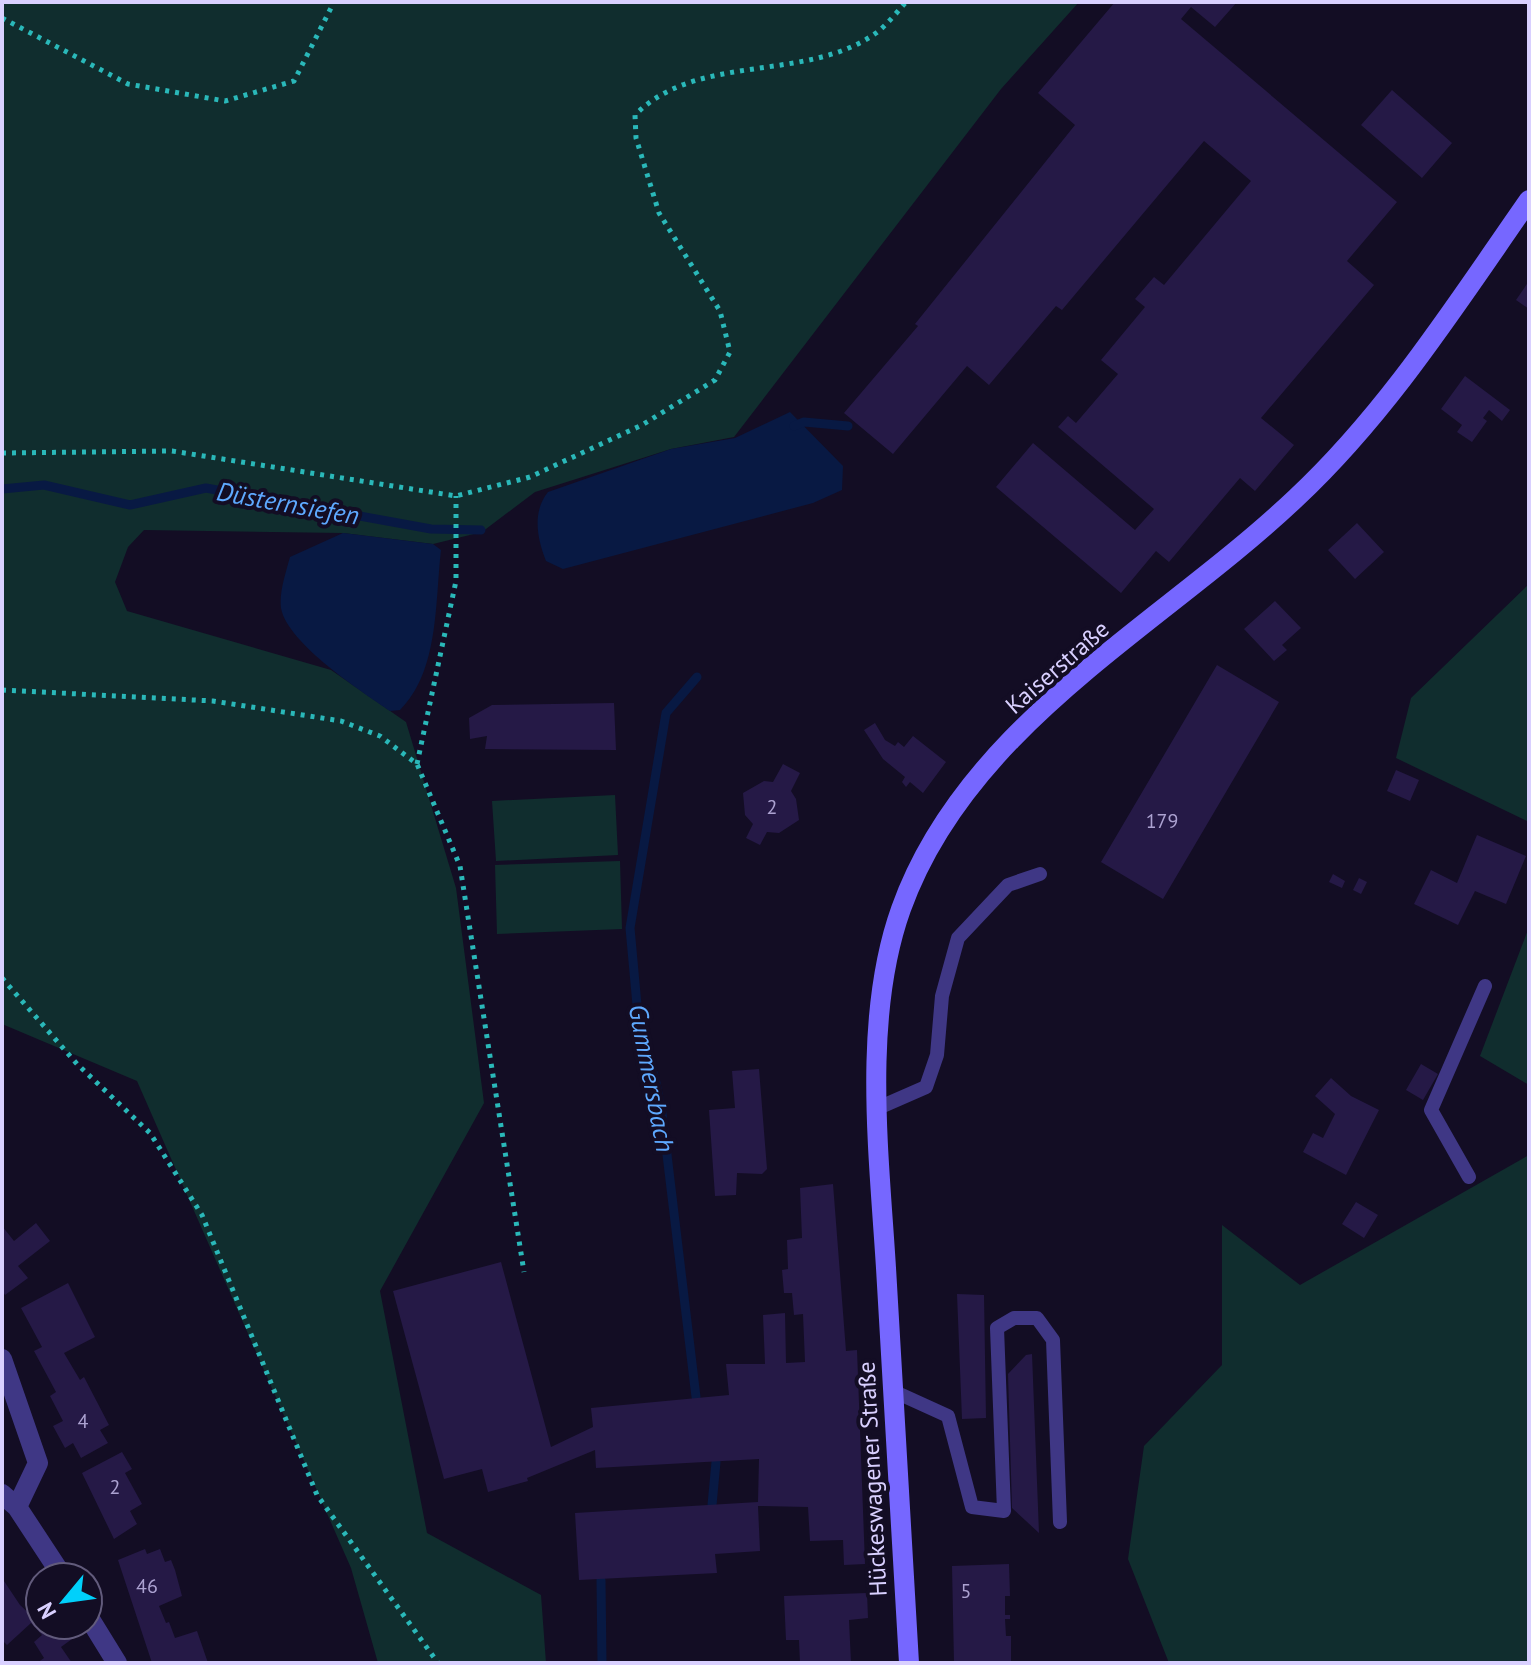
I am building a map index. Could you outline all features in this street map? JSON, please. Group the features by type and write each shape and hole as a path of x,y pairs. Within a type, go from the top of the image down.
{"street":[{"name":"Kaiserstraße","path":"887,1291 878,1108 881,1002 900,913 926,849 1005,747 1073,684 1297,498 1365,426 1529,200"},
{"name":"Hückeswagener Straße","path":"887,1291 909,1663"},
{"path":"2,1359 38,1463 9,1500 52,1561"},
{"path":"103,1641 117,1663"}],"lane":[{"path":"878,1108 926,1087 937,1055 942,996 958,938 1008,885 1040,874"},
{"path":"1469,1177 1431,1110 1485,986"},
{"path":"893,1391 948,1416 972,1507 1004,1511 997,1328 1014,1318 1037,1318 1053,1340 1060,1522"}],"path":[{"path":"2,18 128,84 225,101 294,81 334,2"},
{"path":"2,453 172,451 456,496 530,477 642,425 715,380 730,352 720,311 659,213 636,138 635,115 652,98 720,74 829,55 876,33 906,2"},
{"path":"417,764 456,581 456,496"},
{"path":"2,690 213,701 341,721 380,736 417,764 460,866 524,1272"},
{"path":"2,978 77,1064 150,1133 202,1215 317,1495 438,1663"}],"green space":[{"path":"2,2 1079,2 1001,89 734,437 671,449 535,492 482,532 433,544 343,533 144,530 128,547 115,582 127,611 331,670 406,722 456,888 484,1103 380,1291 427,1533 541,1595 546,1663 378,1663 351,1568 137,1081 2,1024"},
{"path":"1529,584 1529,822 1396,758 1411,698"},
{"path":"615,795 618,855 496,861 492,801"},
{"path":"620,861 622,929 497,934 495,865"},
{"path":"1529,927 1529,1085 1480,1056"},
{"path":"1529,1155 1529,1663 1169,1663 1128,1559 1144,1446 1222,1365 1222,1225 1300,1285"}],"water":[{"path":"790,412 843,466 842,490 813,503 563,569 546,561 540,543 538,517 548,492 671,449 735,438"},
{"path":"343,533 433,544 441,550 429,656 413,694 400,710 390,711 327,666 297,636 286,622 281,608 290,557"}],"building":[{"path":"1115,2 1237,2 1215,27 1191,7 1181,19 1397,202 1347,261 1374,285 1261,418 1294,445 1255,491 1240,478 1169,562 1156,551 1121,593 996,487 1033,443 1135,530 1154,509 1058,427 1068,416 1076,423 1118,374 1101,360 1145,307 1135,299 1154,277 1164,285 1251,181 1204,141 1062,310 1056,306 989,385 967,366 893,454 844,413 918,326 915,324 1075,125 1038,93"},
{"path":"1392,90 1452,143 1422,178 1361,125"},
{"path":"1529,281 1529,309 1516,300"},
{"path":"1465,376 1510,410 1502,421 1489,410 1483,418 1487,421 1472,442 1457,432 1462,425 1441,409"},
{"path":"1357,523 1384,552 1355,579 1328,550"},
{"path":"1275,601 1301,628 1282,645 1287,650 1274,661 1244,629"},
{"path":"1217,665 1279,702 1163,899 1101,862"},
{"path":"614,703 616,750 485,749 487,736 470,739 469,718 492,705"},
{"path":"875,723 885,740 895,746 898,742 904,747 913,736 946,762 923,793 910,782 906,787 902,782 905,777 883,759 864,730"},
{"path":"783,764 800,773 791,791 796,799 799,820 779,833 767,832 760,845 746,838 753,824 745,815 743,793 764,781 773,782"},
{"path":"1396,770 1419,780 1410,801 1387,791"},
{"path":"1477,835 1526,856 1506,904 1475,891 1458,925 1414,904 1431,870 1457,883"},
{"path":"1333,874 1345,881 1342,888 1329,882"},
{"path":"1359,878 1367,882 1361,894 1353,890"},
{"path":"1421,1064 1438,1074 1423,1100 1406,1090"},
{"path":"759,1069 767,1169 762,1174 737,1173 736,1195 715,1196 709,1110 735,1108 732,1071"},
{"path":"1331,1078 1351,1096 1379,1110 1346,1175 1303,1152 1313,1133 1323,1138 1335,1114 1315,1096"},
{"path":"833,1184 846,1351 857,1350 865,1564 844,1565 843,1540 810,1541 808,1507 758,1506 760,1551 715,1554 717,1573 579,1580 575,1513 758,1502 759,1459 596,1468 595,1450 527,1478 528,1481 488,1492 482,1469 444,1479 393,1291 501,1262 551,1447 593,1427 591,1408 729,1395 726,1364 765,1364 763,1315 785,1313 786,1363 805,1362 803,1314 794,1315 792,1293 784,1293 782,1270 788,1269 787,1240 802,1238 800,1188"},
{"path":"1356,1202 1378,1215 1364,1238 1342,1224"},
{"path":"36,1223 50,1241 18,1266 28,1278 5,1295 2,1290 2,1226 14,1241"},
{"path":"68,1283 95,1337 64,1353 80,1380 84,1377 109,1425 100,1430 108,1443 81,1458 73,1443 65,1448 53,1426 63,1421 50,1396 56,1392 34,1351 42,1347 21,1308"},
{"path":"957,1294 984,1295 986,1418 962,1419"},
{"path":"1032,1354 1039,1533 1012,1508 1008,1374 1026,1355"},
{"path":"122,1452 132,1469 125,1473 142,1504 130,1511 137,1524 114,1539 82,1473"},
{"path":"145,1549 147,1554 160,1549 165,1562 171,1560 182,1596 159,1606 175,1638 197,1631 208,1663 152,1663 118,1560"},
{"path":"1009,1564 1010,1596 1005,1596 1005,1615 1010,1615 1010,1619 1005,1619 1006,1636 1011,1636 1011,1663 954,1663 952,1566"},
{"path":"2,1578 24,1609 24,1629 7,1645 2,1640"},
{"path":"867,1593 868,1618 849,1620 851,1663 800,1663 799,1640 786,1640 784,1596"},
{"path":"69,1641 61,1647 72,1663 37,1663 44,1658 34,1642"}],"waterway":[{"name":"Düsternsiefen","path":"794,426 804,422 848,426"},
{"name":"Düsternsiefen","path":"2,489 44,485 130,505 206,488 431,529 481,530"},
{"name":"Gummersbach","path":"696,1397 662,1113 655,1078 640,1038 630,928 666,713 697,677"},
{"name":"Gummersbach","path":"712,1505 716,1462"},
{"name":"Gummersbach","path":"601,1580 602,1663"}]}
